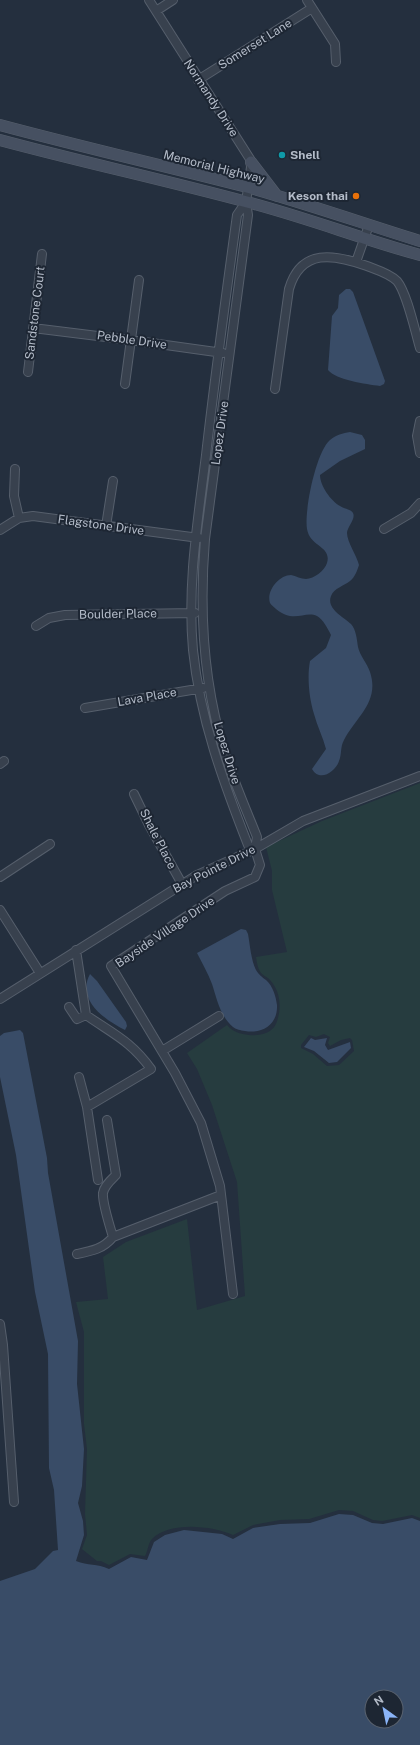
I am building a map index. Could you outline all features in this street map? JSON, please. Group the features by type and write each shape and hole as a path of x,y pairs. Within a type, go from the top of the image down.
{"main road":[{"name":"Memorial Highway","path":"0,125 277,196 420,241"},
{"path":"0,140 246,202 334,227 420,256"},
{"path":"251,162 258,169 277,196"}],"street":[{"name":"Normandy Drive","path":"149,0 251,162"},
{"path":"156,11 173,0"},
{"path":"307,0 334,44 336,62"},
{"name":"Somerset Lane","path":"198,80 312,8"},
{"path":"246,202 251,162"},
{"name":"Lopez Drive","path":"246,202 248,215 205,539 202,612 209,687 225,754 257,837 255,849 248,845 220,771 207,728 193,651 191,613 195,538 237,215 246,202"},
{"path":"356,262 369,225"},
{"name":"Sandstone Court","path":"28,372 42,254"},
{"path":"275,389 289,289 293,276 305,263 323,256 336,256 356,262 388,274 398,283 403,291 420,348"},
{"path":"125,384 139,280"},
{"name":"Pebble Drive","path":"34,328 230,354"},
{"path":"420,420 417,436 420,454"},
{"path":"15,469 14,496 19,518"},
{"path":"106,526 112,481"},
{"path":"384,529 412,514 420,504"},
{"name":"Flagstone Drive","path":"0,530 19,518 33,516 205,539"},
{"name":"Boulder Place","path":"36,626 49,618 65,616 202,612"},
{"name":"Lava Place","path":"85,708 209,687"},
{"name":"Bay Pointe Drive","path":"0,999 182,884 209,869 255,849 302,822 420,776"},
{"name":"Shale Place","path":"134,794 149,825 182,884"},
{"path":"0,877 50,844"},
{"name":"Bayside Village Drive","path":"233,1294 220,1186 201,1123 175,1073 111,966 225,891 255,877 260,865 255,849"},
{"path":"0,910 40,973"},
{"path":"76,950 86,1015 122,1038 141,1055 151,1069 87,1107"},
{"path":"69,1007 77,1019 86,1015"},
{"path":"162,1051 219,1016"},
{"path":"79,1077 87,1107 98,1180"},
{"path":"107,1120 116,1176 106,1186 103,1193 109,1225 113,1236"},
{"path":"77,1254 96,1250 106,1245 113,1236 221,1195"},
{"path":"0,1324 3,1345 14,1502"}],"green space":[{"path":"420,783 420,1518 412,1515 382,1521 373,1520 353,1511 339,1510 309,1519 280,1520 253,1525 233,1535 214,1529 180,1527 160,1533 152,1539 145,1556 130,1554 109,1565 101,1561 97,1561 82,1549 87,1535 85,1514 87,1449 84,1424 84,1332 76,1302 108,1299 103,1257 126,1242 187,1219 197,1310 245,1296 237,1182 212,1105 197,1069 187,1053 227,1025 243,1034 261,1035 271,1030 276,1024 280,1007 278,995 274,985 263,975 260,970 256,957 287,952 272,890 272,871 266,847 322,821","holes":["324,1034 330,1037 328,1043 330,1046 341,1040 350,1038 352,1040 354,1051 339,1065 327,1066 313,1054 301,1048 301,1045 309,1035 316,1037"]}],"water":[{"path":"346,289 350,289 353,292 385,381 384,384 380,386 344,379 328,370 332,316 338,308 339,295"},
{"path":"350,432 362,435 365,440 365,449 340,461 320,475 322,484 330,497 337,504 351,511 354,515 348,528 347,537 359,565 353,578 332,593 330,601 333,609 351,624 354,629 359,650 370,672 372,692 365,709 344,740 337,765 331,772 319,775 312,769 326,749 315,718 311,701 309,688 309,667 310,661 326,648 331,635 319,617 308,614 288,616 276,609 270,603 269,598 274,584 282,578 291,575 302,579 309,579 319,574 326,566 328,557 326,553 312,540 307,529 307,509 309,496 320,456 325,447 330,440 335,437"},
{"path":"241,929 246,930 248,934 254,966 259,975 271,985 277,1002 277,1012 272,1023 268,1027 251,1032 236,1029 225,1018 217,1001 207,972 197,953"},
{"path":"90,974 97,981 126,1022 127,1026 125,1030 101,1015 90,1001 87,992 87,983"},
{"path":"20,1030 23,1033 47,1158 48,1173 78,1341 77,1384 84,1449 82,1486 78,1503 83,1521 84,1535 76,1561 109,1569 131,1557 147,1560 154,1542 165,1535 184,1530 222,1534 233,1539 253,1528 280,1524 310,1523 339,1514 353,1515 372,1523 383,1524 412,1518 420,1521 420,1745 0,1745 0,1581 35,1569 53,1551 58,1550 54,1490 49,1468 48,1354 35,1292 16,1155 0,1077 0,1036 4,1033"},
{"path":"311,1038 315,1040 327,1038 325,1045 328,1050 350,1042 351,1048 337,1062 329,1063 314,1051 304,1047"}],"place":[{"name":"Shell","path":"282,155"},
{"name":"Keson thai","path":"356,196"}]}
